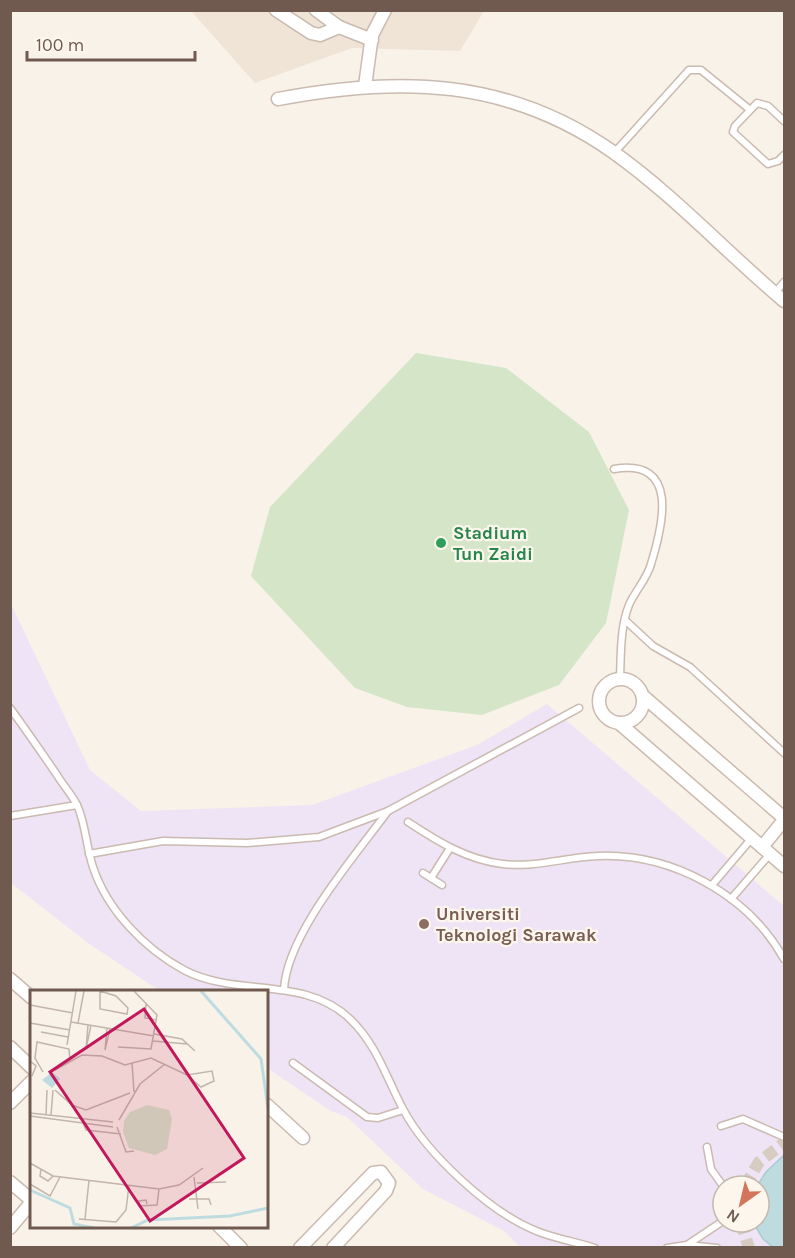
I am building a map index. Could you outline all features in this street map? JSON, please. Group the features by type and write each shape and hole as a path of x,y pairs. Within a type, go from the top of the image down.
{"street":[{"path":"276,10 311,33 320,35 339,27"},
{"path":"316,10 339,27 372,40"},
{"path":"365,86 372,40 385,10"},
{"path":"278,99 338,88 416,85 486,95 516,103 580,131 614,153 676,204 780,297"},
{"path":"643,696 642,710 638,716 633,721 619,723 612,721 602,711 599,697 604,686 620,678 632,681 643,696 784,819 766,850"},
{"path":"619,723 784,866"},
{"path":"10,979 30,996"},
{"path":"10,1047 30,1066"},
{"path":"10,1103 30,1083"},
{"path":"268,1106 303,1138"},
{"path":"300,1248 373,1173 381,1172 389,1183 386,1191 333,1248"},
{"path":"10,1182 29,1198 30,1204 10,1228"},
{"path":"220,1228 241,1248"}],"lane":[{"path":"614,153 689,70 701,70 749,109"},
{"path":"784,121 763,103 757,103 735,126 735,135 768,164 778,161 784,155"},
{"path":"780,297 784,282"},
{"path":"614,470 630,466 645,471 658,482 664,499 651,566 629,606 620,678"},
{"path":"626,620 653,646 690,667 784,753"},
{"path":"10,708 77,805 98,880 113,905 147,945 167,960 212,981 310,994 349,1018 376,1049 403,1110 431,1148 453,1172 481,1195 538,1232 596,1248"},
{"path":"89,854 163,841 247,843 319,837 388,810 579,708"},
{"path":"10,816 77,805"},
{"path":"284,990 286,965 303,931 388,810"},
{"path":"408,822 450,848 501,864 526,866 595,856 625,856 680,871 712,885 731,899 757,922 784,959"},
{"path":"712,885 752,838"},
{"path":"431,878 450,848"},
{"path":"731,899 766,850"},
{"path":"423,873 442,885"},
{"path":"293,1062 367,1117 378,1118 403,1110"},
{"path":"721,1126 743,1119 784,1137"},
{"path":"707,1147 711,1169 715,1174"},
{"path":"687,1245 711,1229"},
{"path":"667,1248 687,1245 717,1248"}],"shaded area":[{"path":"191,11 484,11 460,51 352,48 255,83"},
{"name":"Universiti Teknologi Sarawak","path":"10,602 90,770 141,811 312,805 477,745 547,704 784,906 784,1247 520,1247 504,1231 423,1189 347,1117 331,1111 268,1069 268,990 158,990 88,943 11,883"}],"green space":[{"name":"Stadium Tun Zaidi","path":"416,353 506,368 589,432 629,510 606,623 559,685 482,715 407,707 355,688 251,576 270,507"}],"water":[{"path":"784,1155 784,1247 773,1247 760,1234 771,1234 771,1174 765,1174"}],"tunnel":[{"path":"752,1174 759,1162 784,1143"},
{"path":"745,1234 749,1248"}],"place":[{"name":"Stadium Tun Zaidi","path":"441,543"},
{"name":"Universiti Teknologi Sarawak","path":"424,924"}]}
